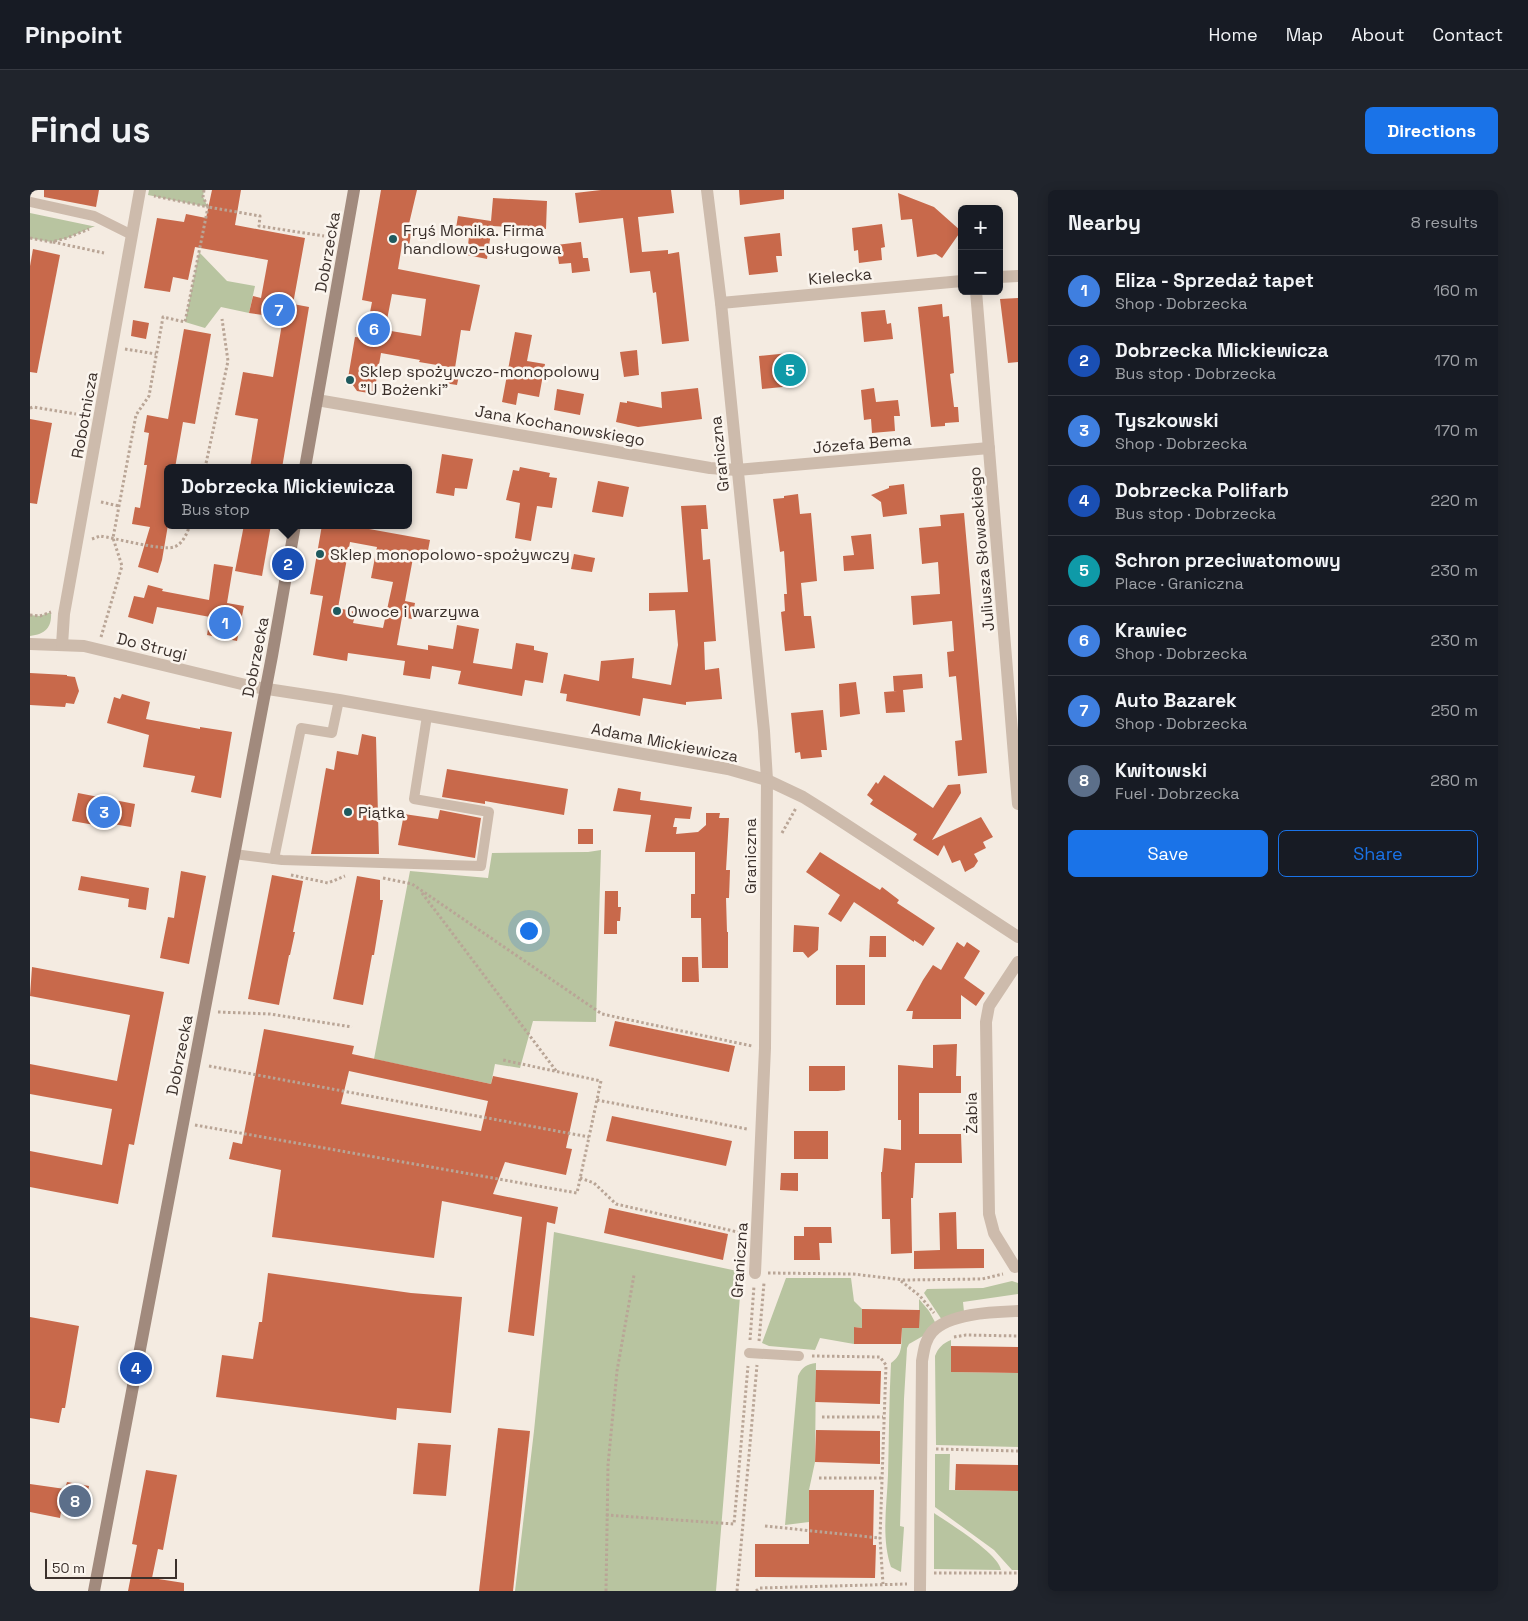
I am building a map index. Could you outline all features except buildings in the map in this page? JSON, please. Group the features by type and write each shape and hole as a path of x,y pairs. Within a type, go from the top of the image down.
{"street":[{"name":"Dobrzecka","path":"306,464 354,190"},
{"name":"Graniczna","path":"708,190 738,470 763,721 767,780 765,1048 755,1273"},
{"name":"Robotnicza","path":"62,645 64,614 132,235 144,192"},
{"path":"1003,277 1018,276"},
{"name":"Kielecka","path":"721,303 958,281"},
{"name":"Juliusza Słowackiego","path":"976,295 1018,804"},
{"name":"Jana Kochanowskiego","path":"317,400 700,466 738,470"},
{"name":"Józefa Bema","path":"738,470 989,448"},
{"name":"Dobrzecka","path":"94,1591 294,529"},
{"name":"Do Strugi","path":"30,644 84,646 265,689"},
{"name":"Adama Mickiewicza","path":"265,689 338,700 728,769 767,780 827,812 1018,937"},
{"name":"Żabia","path":"1015,1267 994,1233 989,1214 986,1022 989,1006 1018,962"},
{"path":"920,1587 922,1361 925,1345 931,1333 941,1324 966,1316 1018,1311"}],"lane":[{"path":"30,202 94,216 132,235"},
{"path":"274,859 301,728 332,733 338,700"},
{"path":"234,854 274,859 481,866 490,812 414,799 427,716"},
{"path":"749,1352 799,1356"}],"path":[{"path":"98,649 122,566 113,538 136,415 149,396 163,318 185,322 208,207 203,197 204,190"},
{"path":"144,192 208,207 260,216 259,226 324,236"},
{"path":"51,242 67,238 106,222"},
{"path":"30,238 104,253"},
{"path":"206,464 228,361 222,319"},
{"path":"118,348 156,354"},
{"path":"31,408 76,414"},
{"path":"101,502 119,506"},
{"path":"90,540 100,536 164,548 175,547 184,539 188,529"},
{"path":"30,615 40,616 51,612"},
{"path":"283,873 328,883 354,872"},
{"path":"383,878 412,884 602,1014 765,1048"},
{"path":"420,891 558,1072"},
{"path":"204,1012 270,1014 352,1027"},
{"path":"183,1122 577,1193 601,1081 503,1060"},
{"path":"194,1064 589,1137"},
{"path":"597,1100 762,1132"},
{"path":"580,1178 594,1184 616,1204 758,1236"},
{"path":"755,1273 853,1274 900,1280 982,1279 1000,1275 1015,1267"},
{"name":"Graniczna","path":"606,1515 734,1524 755,1273"},
{"path":"606,1591 608,1465 617,1371 634,1275"},
{"path":"900,1280 931,1307 941,1324"},
{"path":"951,1337 966,1335 1018,1336"},
{"path":"799,1356 880,1357 886,1365 880,1538 883,1584"},
{"path":"822,1417 883,1417"},
{"path":"933,1449 1018,1451"},
{"path":"819,1478 881,1478"},
{"path":"765,1526 880,1538"},
{"path":"933,1573 1018,1573"},
{"path":"756,1591 760,1588 883,1584 920,1587"}],"green space":[{"path":"149,190 204,190 203,197 208,207 148,195"},
{"path":"30,213 95,226 67,238 51,242 30,238"},
{"path":"199,252 227,281 255,286 249,313 221,307 205,328 185,322"},
{"path":"51,612 49,626 44,632 30,636 30,615 40,616"},
{"path":"601,850 596,1022 533,1021 520,1068 495,1064 491,1084 374,1059 410,871 488,878 492,853 588,852"},
{"path":"554,1232 742,1272 716,1591 515,1591 534,1431"},
{"path":"786,1278 851,1278 854,1301 862,1309 862,1328 854,1327 854,1344 820,1338 815,1350 769,1346 762,1343"},
{"path":"1012,1281 1018,1283 1018,1294 963,1302 964,1312 942,1320 924,1293 927,1289 983,1288"},
{"path":"919,1299 929,1311 936,1324 923,1336 909,1344 907,1348 900,1526 904,1527 901,1572 891,1567 885,1533 891,1363 900,1352 902,1328 919,1328"},
{"path":"951,1340 951,1372 1018,1373 1018,1447 936,1445 935,1356 941,1346"},
{"path":"816,1363 815,1462 809,1490 809,1522 785,1525 798,1376 805,1366"},
{"path":"935,1454 950,1454 949,1490 1018,1491 1018,1570 1012,1570 994,1550 935,1507"},
{"path":"934,1513 983,1548 998,1563 1001,1570 934,1569"}],"place":[{"name":"Fryś Monika. Firma handlowo-usługowa","path":"393,239"},
{"name":"Auto Bazarek","path":"279,310"},
{"name":"Krawiec","path":"374,329"},
{"name":"Schron przeciwatomowy","path":"790,370"},
{"name":"Sklep spożywczo-monopolowy \"U Bożenki\"","path":"350,380"},
{"name":"Sklep monopolowo-spożywczy","path":"320,554"},
{"name":"Dobrzecka Mickiewicza","path":"288,564"},
{"name":"Owoce i warzywa","path":"337,611"},
{"name":"Eliza - Sprzedaż tapet","path":"225,623"},
{"name":"Tyszkowski","path":"104,812"},
{"name":"Piątka","path":"348,812"},
{"name":"Dobrzecka Polifarb","path":"136,1368"},
{"name":"Kwitowski","path":"75,1501"}]}
